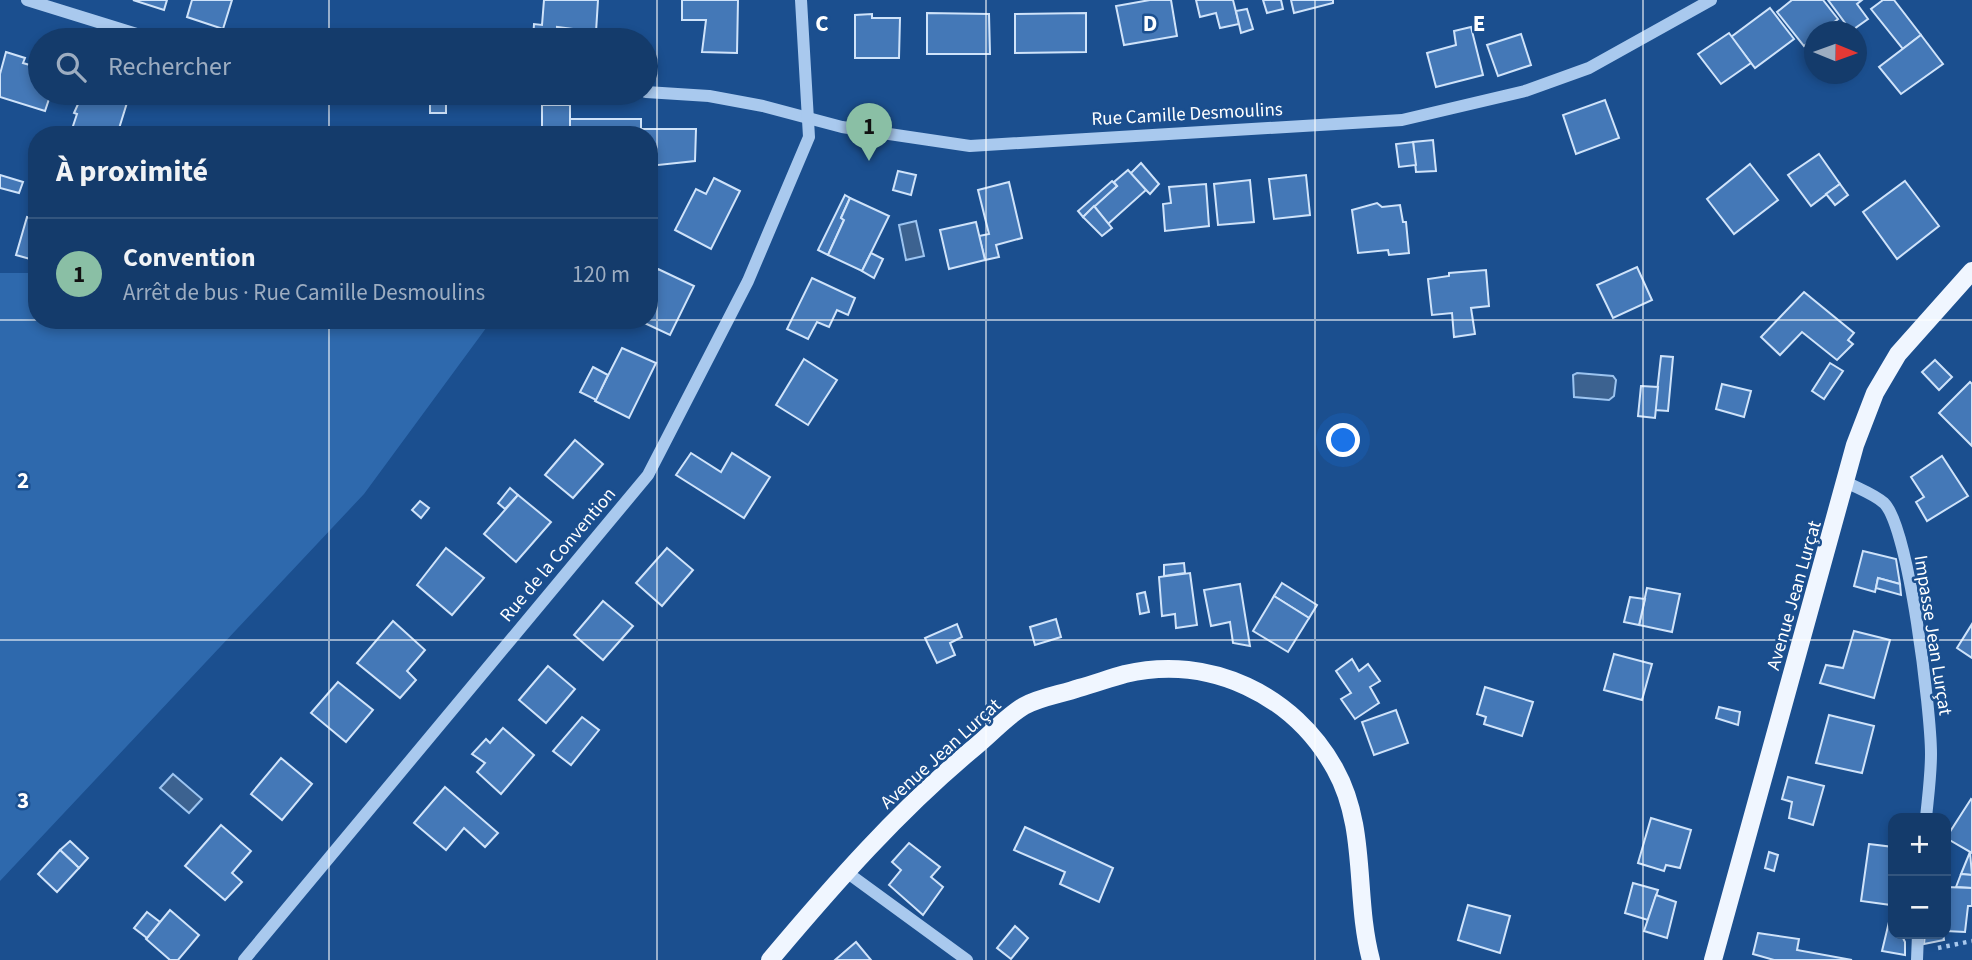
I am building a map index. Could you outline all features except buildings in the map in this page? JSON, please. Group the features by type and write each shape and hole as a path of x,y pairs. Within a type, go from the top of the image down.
{"main road":[{"name":"Avenue Jean Lurçat","path":"1713,960 1846,482 1875,393 1892,363 1931,314 1972,271"},
{"name":"Avenue Jean Lurçat","path":"770,960 845,871 941,775 1024,706 1126,674 1171,670 1213,674 1246,684 1280,704 1314,736 1336,771 1353,806 1371,960"}],"street":[{"path":"27,0 117,28"},
{"name":"Rue de la Convention","path":"244,960 648,475 748,281 809,137 801,0"},
{"name":"Rue Camille Desmoulins","path":"658,93 709,96 842,127 970,146 1402,120 1525,91 1589,68 1712,0"},
{"name":"Impasse Jean Lurçat","path":"1846,482 1884,503 1895,525 1905,561 1927,700 1931,754 1926,813"},
{"path":"845,871 967,960"}],"path":[{"path":"1917,956 1972,942"}],"shaded area":[{"path":"916,221 924,256 906,260 899,225"},
{"path":"0,273 28,273 28,329 485,329 364,494 0,881"},
{"path":"1573,375 1613,376 1616,380 1614,396 1609,400 1574,397"},
{"path":"173,774 202,799 189,813 160,788"}],"place":[{"name":"Convention","path":"869,161"}]}
